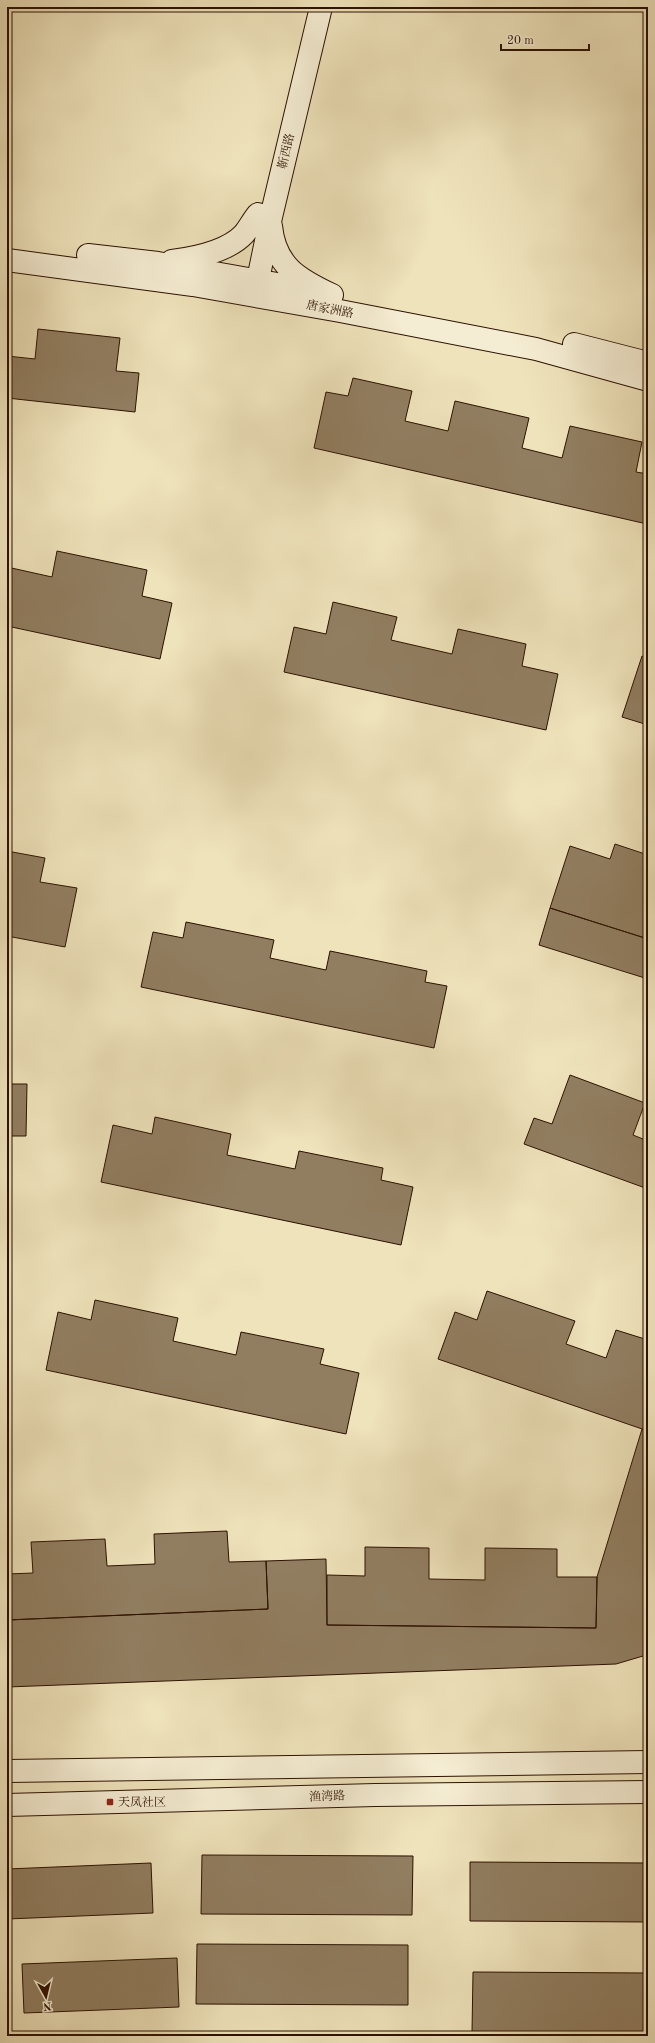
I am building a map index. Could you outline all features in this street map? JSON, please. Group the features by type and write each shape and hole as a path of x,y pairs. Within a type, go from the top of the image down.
{"street":[{"name":"靳西路","path":"249,286 305,7"},
{"name":"靳西路","path":"264,216 321,7"},
{"path":"158,263 182,260 225,247 243,235 264,216 273,243 283,264 304,282 332,295"},
{"name":"唐家洲路","path":"7,246 158,263 249,286 536,348 648,380"},
{"name":"唐家洲路","path":"7,260 185,284 249,286 332,295 537,334 648,363"},
{"path":"601,1763 624,1759 648,1752"},
{"path":"7,1771 648,1762"},
{"name":"渔湾路","path":"7,1804 375,1795 648,1792"}],"building":[{"path":"38,329 120,338 116,371 139,373 135,412 7,398 7,356 35,359"},
{"path":"353,378 412,391 405,421 448,431 455,401 529,418 522,448 562,458 570,426 642,442 636,472 648,474 647,524 314,448 326,392 348,396"},
{"path":"57,551 147,570 142,596 172,603 160,659 7,626 7,567 52,577"},
{"path":"333,602 397,617 391,640 452,654 458,629 526,644 522,666 558,674 546,730 284,672 294,627 326,634"},
{"path":"642,656 648,658 648,725 622,717"},
{"path":"615,844 648,855 648,939 550,908 570,846 610,859"},
{"path":"7,851 45,858 40,882 77,888 65,947 7,936"},
{"path":"550,908 648,939 648,979 539,945"},
{"path":"186,922 274,940 270,958 326,970 330,951 427,971 425,982 447,986 434,1048 141,987 153,932 183,938"},
{"path":"570,1075 645,1103 633,1135 648,1141 648,1189 524,1144 534,1118 552,1124"},
{"path":"7,1084 27,1084 26,1136 7,1136"},
{"path":"155,1117 231,1134 227,1155 295,1169 299,1151 383,1168 381,1180 413,1187 401,1245 101,1182 113,1125 152,1134"},
{"path":"487,1291 575,1321 566,1344 606,1358 616,1330 648,1340 648,1431 438,1359 455,1312 477,1320"},
{"path":"95,1300 178,1318 173,1341 236,1355 241,1332 324,1349 320,1364 359,1373 346,1434 46,1370 58,1312 91,1320"},
{"path":"642,1429 648,1431 648,1652 643,1656 616,1664 7,1687 7,1620 268,1609 266,1561 326,1559 327,1625 596,1628 597,1577"},
{"path":"227,1531 229,1562 266,1561 268,1609 7,1620 7,1574 33,1573 31,1542 105,1539 107,1566 155,1564 154,1534"},
{"path":"365,1547 429,1548 429,1579 485,1580 485,1548 557,1549 557,1577 597,1577 596,1628 327,1625 327,1575 365,1576"},
{"path":"202,1855 413,1856 412,1915 201,1914"},
{"path":"470,1862 648,1863 648,1922 470,1921"},
{"path":"151,1863 153,1913 7,1919 7,1869"},
{"path":"197,1944 408,1945 408,2005 196,2004"},
{"path":"177,1958 179,2007 24,2013 22,1964"},
{"path":"473,1972 648,1973 648,2033 472,2032"}],"place":[{"name":"天凤社区","path":"110,1802"}]}
